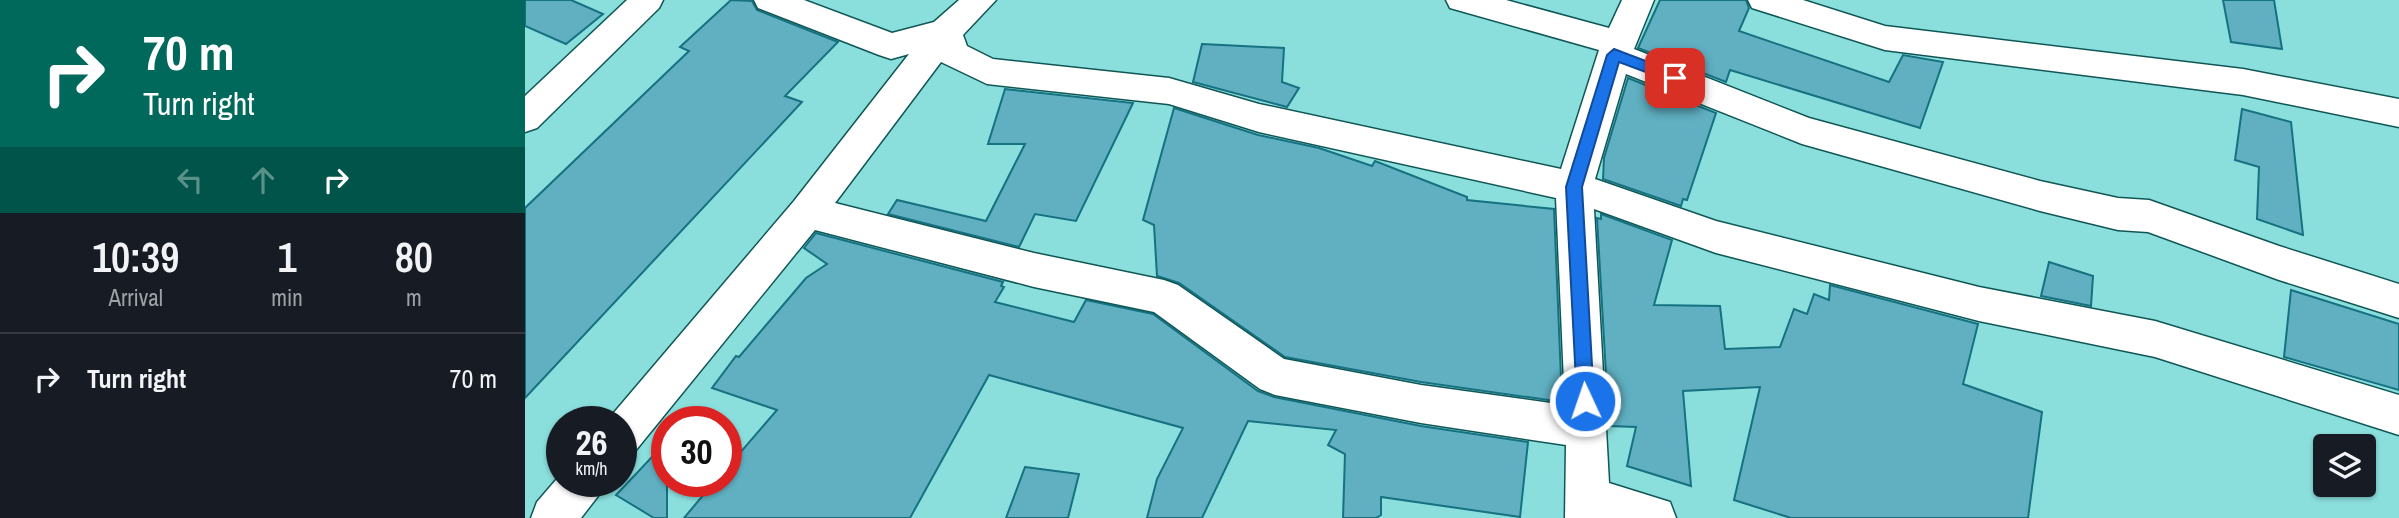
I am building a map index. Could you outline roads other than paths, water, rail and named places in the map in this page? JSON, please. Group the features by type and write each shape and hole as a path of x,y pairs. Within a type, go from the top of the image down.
{"street":[{"path":"525,118 647,0"},
{"path":"637,417 807,212 945,32 980,0"},
{"path":"1462,0 1616,49 1802,130 2040,196 2118,214 2149,216 2279,264 2399,300"},
{"path":"1638,0 1616,49 1574,187 1587,428 1587,508 1654,518"},
{"path":"1764,0 1885,38 2243,82 2399,113"},
{"path":"774,1 877,40 945,32"},
{"path":"945,32 953,54 987,71 1131,89 1169,91 1259,118 1574,187 1716,237 1979,304 2155,340 2399,415"},
{"path":"807,212 1034,270 1164,297 1275,376 1421,404 1587,428"},
{"path":"553,518 570,497"}]}
